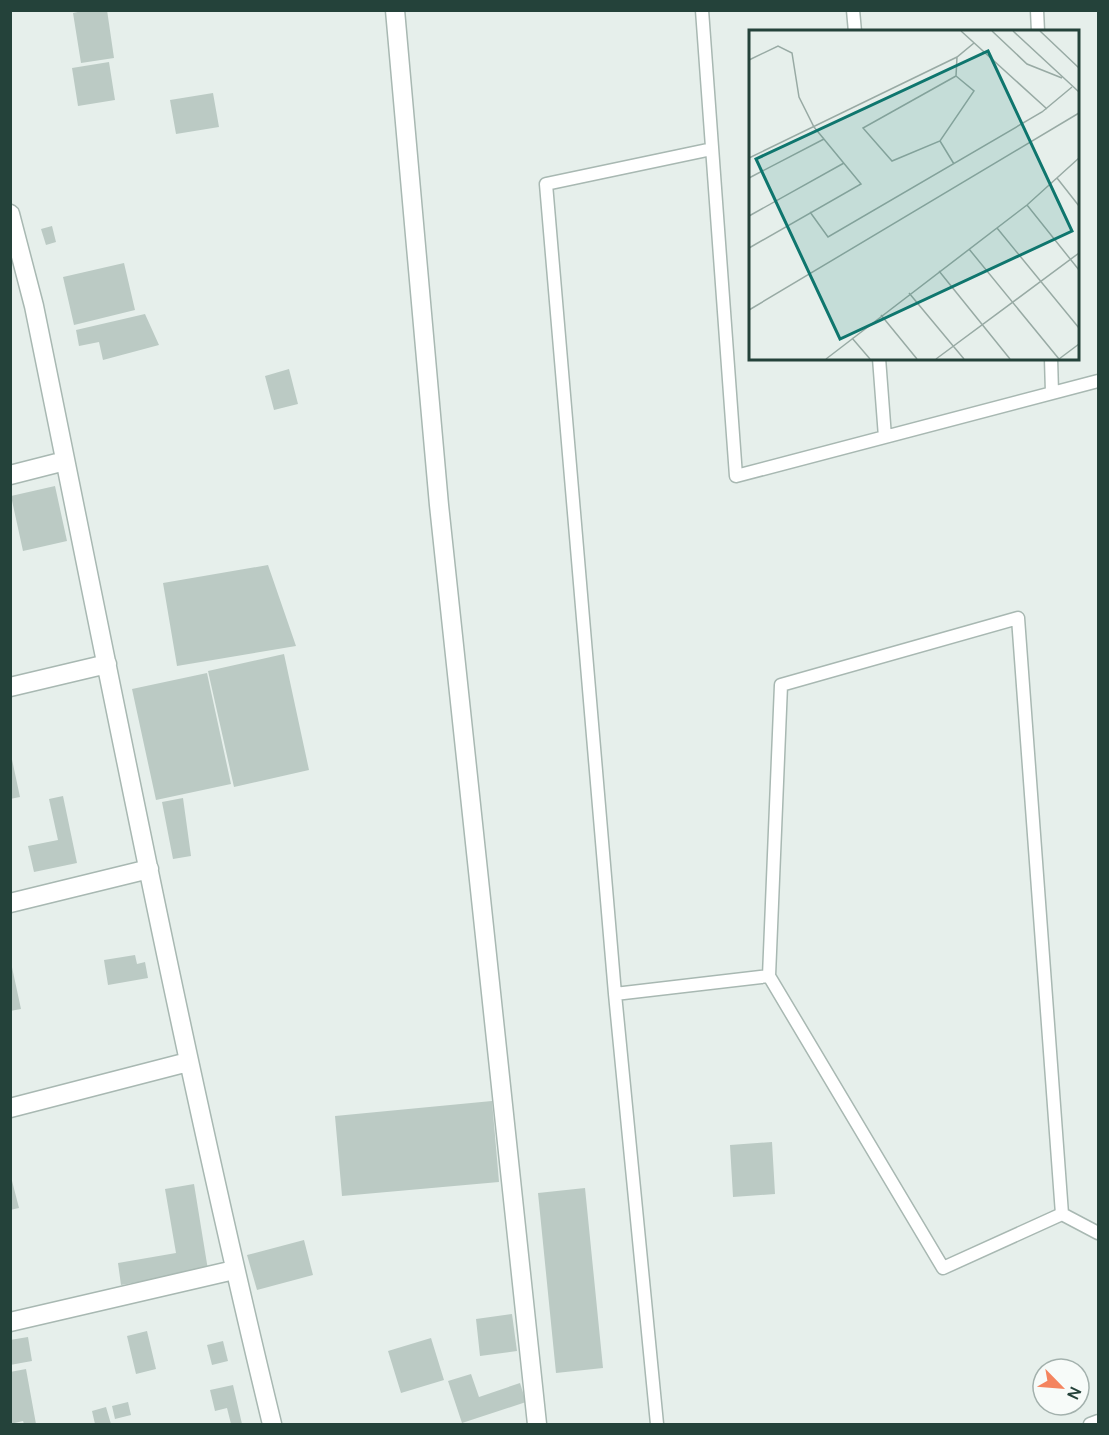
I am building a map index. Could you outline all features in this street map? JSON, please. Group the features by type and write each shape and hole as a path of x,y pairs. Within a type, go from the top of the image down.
{"street":[{"path":"395,10 439,505 537,1425"},
{"path":"10,214 17,264 34,306 188,1062 234,1270 272,1425"},
{"path":"10,475 65,461"},
{"path":"10,687 107,664"},
{"path":"10,903 149,869"},
{"path":"10,1108 188,1062"},
{"path":"10,1322 234,1270"}],"lane":[{"path":"702,10 736,476 1098,381"},
{"path":"853,10 855,30"},
{"path":"1037,10 1038,30"},
{"path":"657,1425 615,994 546,184 712,149"},
{"path":"879,360 885,437"},
{"path":"1051,360 1052,393"},
{"path":"1018,618 1062,1214 943,1268 769,976 781,685 1018,618"},
{"path":"615,994 769,976"},
{"path":"1062,1214 1098,1233"},
{"path":"1090,1425 1098,1421"}],"building":[{"path":"107,10 114,58 81,63 73,13"},
{"path":"109,62 115,100 78,106 72,68"},
{"path":"213,93 219,127 176,134 170,100"},
{"path":"52,226 56,242 46,245 41,229"},
{"path":"124,263 135,310 74,325 63,277"},
{"path":"145,314 159,345 103,360 99,342 79,346 76,330"},
{"path":"289,369 298,404 274,410 265,376"},
{"path":"55,486 67,541 23,551 11,496"},
{"path":"268,565 296,646 177,666 163,583"},
{"path":"284,654 309,770 234,787 208,671"},
{"path":"207,673 231,784 156,800 132,689"},
{"path":"10,750 20,797 10,799"},
{"path":"63,796 77,863 34,872 28,846 58,840 49,799"},
{"path":"183,798 191,856 173,859 162,802"},
{"path":"135,955 137,964 145,962 148,978 108,985 104,960"},
{"path":"10,958 21,1009 10,1011"},
{"path":"492,1101 499,1182 342,1196 335,1116"},
{"path":"772,1142 775,1194 733,1197 730,1145"},
{"path":"10,1173 19,1208 10,1210"},
{"path":"194,1184 208,1270 121,1285 118,1263 176,1253 165,1189"},
{"path":"585,1188 603,1368 556,1373 538,1193"},
{"path":"304,1240 313,1275 257,1290 247,1255"},
{"path":"512,1314 517,1351 480,1356 476,1319"},
{"path":"147,1331 156,1369 136,1374 127,1336"},
{"path":"28,1337 32,1361 10,1365 10,1340"},
{"path":"431,1338 444,1380 401,1393 388,1351"},
{"path":"223,1341 228,1361 212,1365 207,1345"},
{"path":"26,1369 36,1424 24,1424 23,1421 10,1424 10,1372"},
{"path":"471,1374 479,1397 520,1383 526,1402 462,1423 448,1381"},
{"path":"233,1385 242,1424 231,1424 227,1408 215,1411 210,1390"},
{"path":"128,1402 131,1415 115,1419 112,1406"},
{"path":"106,1407 111,1424 95,1424 92,1411"}]}
